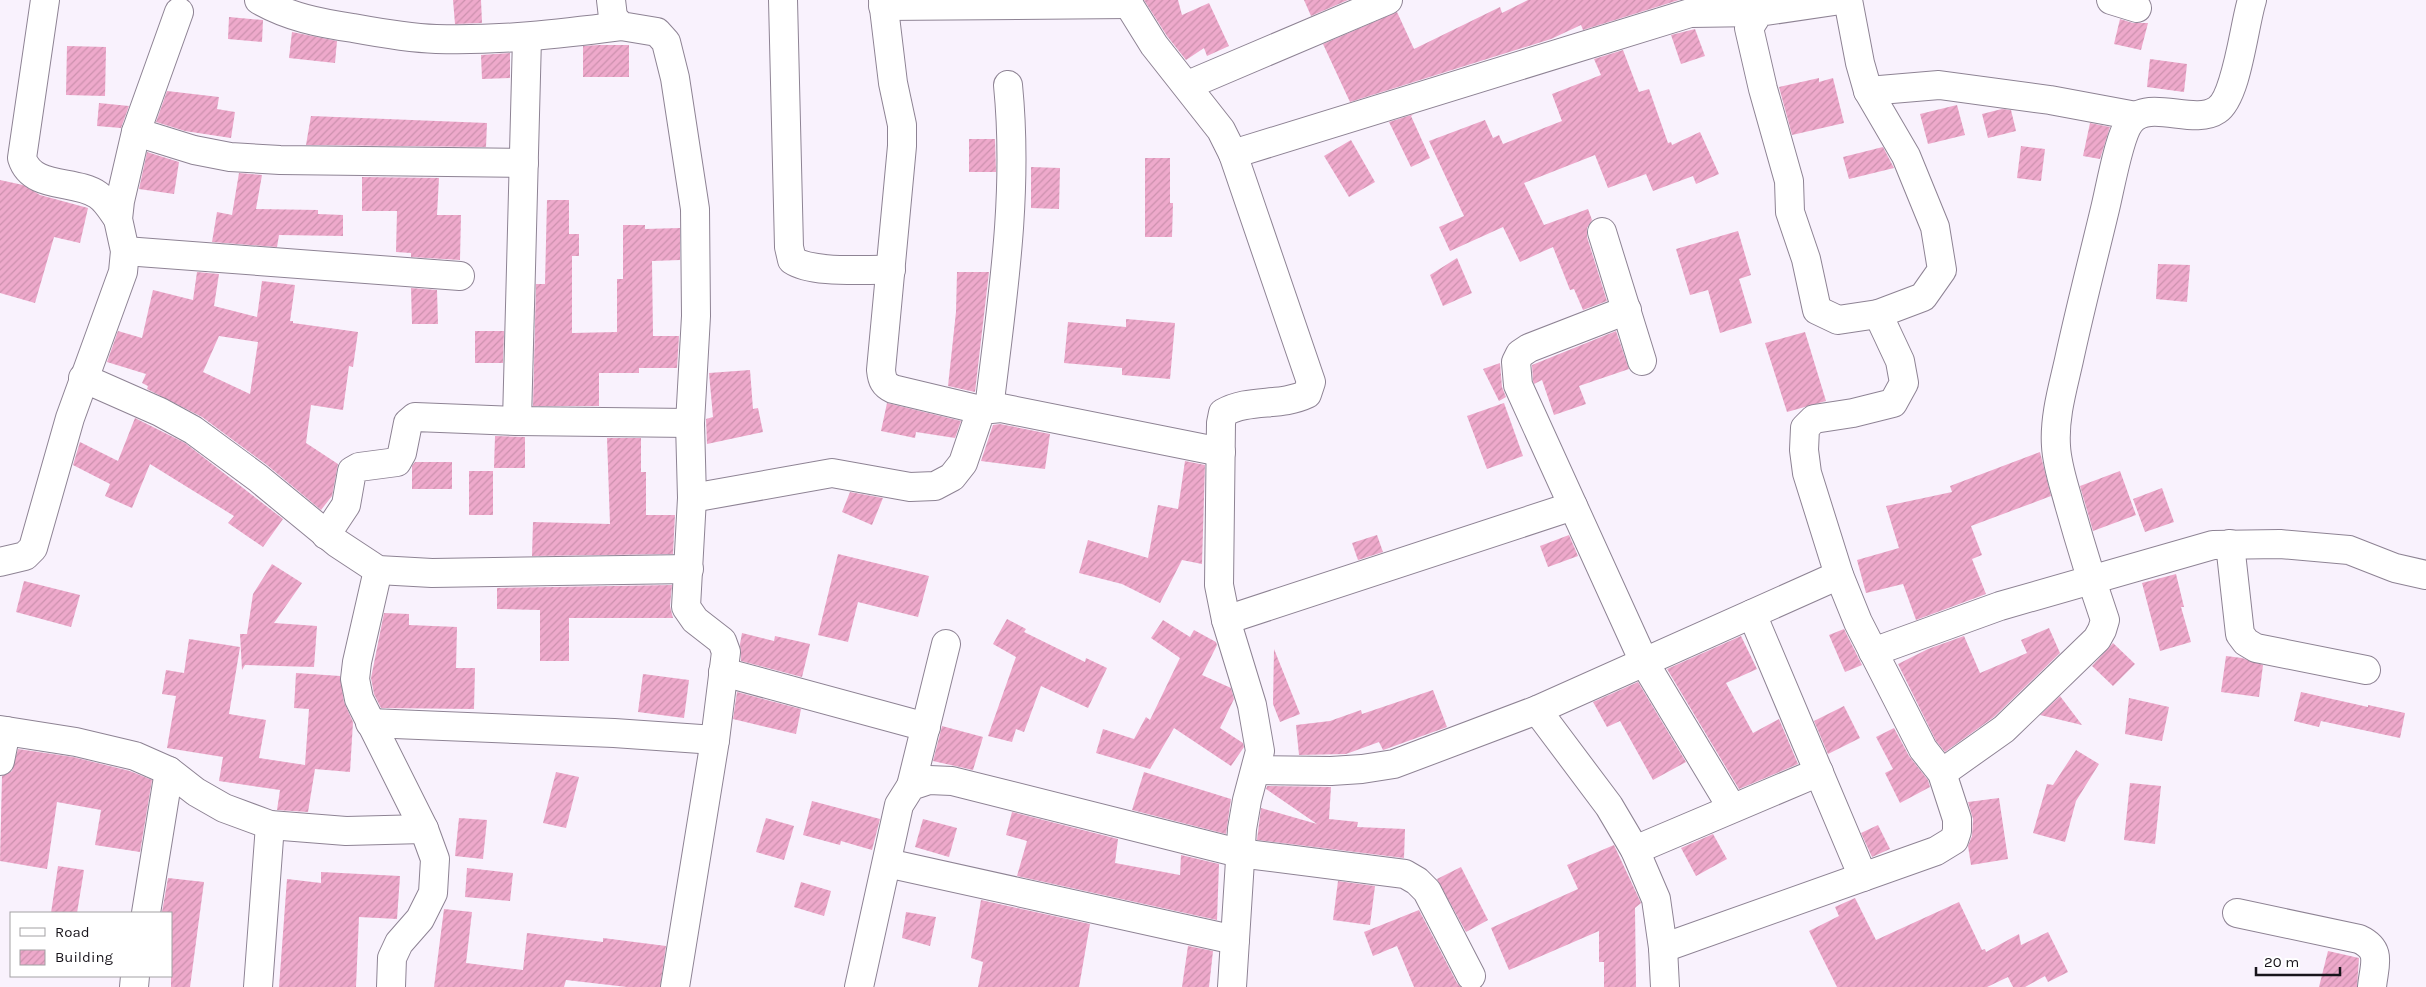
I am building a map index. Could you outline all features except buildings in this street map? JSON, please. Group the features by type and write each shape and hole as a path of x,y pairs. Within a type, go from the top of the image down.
{"street":[{"path":"32,175 25,168 22,158 45,0"},
{"path":"259,0 277,10 312,21 392,35 435,39 527,38 621,26 657,32 666,42 675,78 695,209 696,316 690,422 692,498 686,607 695,620 722,641 726,652 715,740 675,987"},
{"path":"611,0 613,17 621,26"},
{"path":"783,0 790,247 792,260 801,265 814,267 891,270"},
{"path":"1188,86 1388,0"},
{"path":"1233,154 1690,13 1759,12 1841,0"},
{"path":"1759,12 1749,28 1763,89 1789,181 1790,212 1806,259 1817,310 1838,320 1878,314 1922,296 1942,270 1935,227 1906,156 1868,91 1860,63 1848,0"},
{"path":"2110,0 2137,8"},
{"path":"1868,91 1939,86 2050,100 2136,116 2150,112 2200,115 2217,111 2223,105 2233,86 2252,0"},
{"path":"1221,452 1001,408 985,410 893,390 886,386 881,370 902,146 902,124 893,83 883,3 1128,2 1154,45 1221,130 1233,154 1311,382 1307,394 1295,399 1235,406 1222,413 1219,568 1226,620 1258,732 1260,751 1247,800 1239,853 1232,987"},
{"path":"0,562 25,556 33,548 83,378 123,272 125,251 118,219 120,201 136,132 179,12"},
{"path":"517,421 527,38"},
{"path":"692,498 832,473 910,487 935,486 952,477 963,463 985,410 1011,220 1013,135 1008,85"},
{"path":"1942,773 2004,729 2097,639 2105,620 2057,461 2055,444 2061,395 2080,308 2113,177 2129,123 2136,116"},
{"path":"136,132 194,150 230,157 524,163"},
{"path":"0,162 32,175 98,195 118,219"},
{"path":"1602,232 1642,361"},
{"path":"125,251 460,276"},
{"path":"1627,310 1529,348 1520,354 1516,362 1518,385 1644,662 1732,808"},
{"path":"1663,948 1936,851 1954,840 1958,831 1958,819 1942,773 1922,749 1873,652 1839,576 1807,473 1804,450 1805,428 1814,419 1853,413 1893,402 1904,382 1900,361 1878,314"},
{"path":"83,378 160,412 192,430 258,478 326,535 378,570 432,573 688,569"},
{"path":"326,535 346,505 352,471 359,467 397,462 402,453 408,422 415,417 517,421 690,422"},
{"path":"1226,620 1573,506"},
{"path":"2230,544 2240,634 2246,642 2273,653 2366,670"},
{"path":"1873,652 2000,606 2092,581 2195,549 2230,544 2280,544 2349,550 2395,568 2426,575"},
{"path":"378,570 355,679 359,699 424,829 435,859 433,893 420,920 399,943 392,958 391,987"},
{"path":"1256,770 1331,771 1394,764 1536,710 1839,576"},
{"path":"1752,614 1864,877"},
{"path":"859,987 900,805 911,786 946,644"},
{"path":"724,672 926,726"},
{"path":"1536,710 1609,806 1635,850 1656,900 1663,948 1665,987"},
{"path":"370,723 715,740"},
{"path":"0,761 3,730 76,742 135,756 169,771 196,792 224,808 270,825 346,831 424,829"},
{"path":"146,912 169,771"},
{"path":"1635,850 1819,772"},
{"path":"911,786 929,780 952,781 1239,853 1405,874 1418,881 1426,891 1470,976"},
{"path":"258,987 270,825"},
{"path":"886,863 1235,940"},
{"path":"2237,913 2359,939 2369,944 2375,951 2376,960 2372,987"}]}
